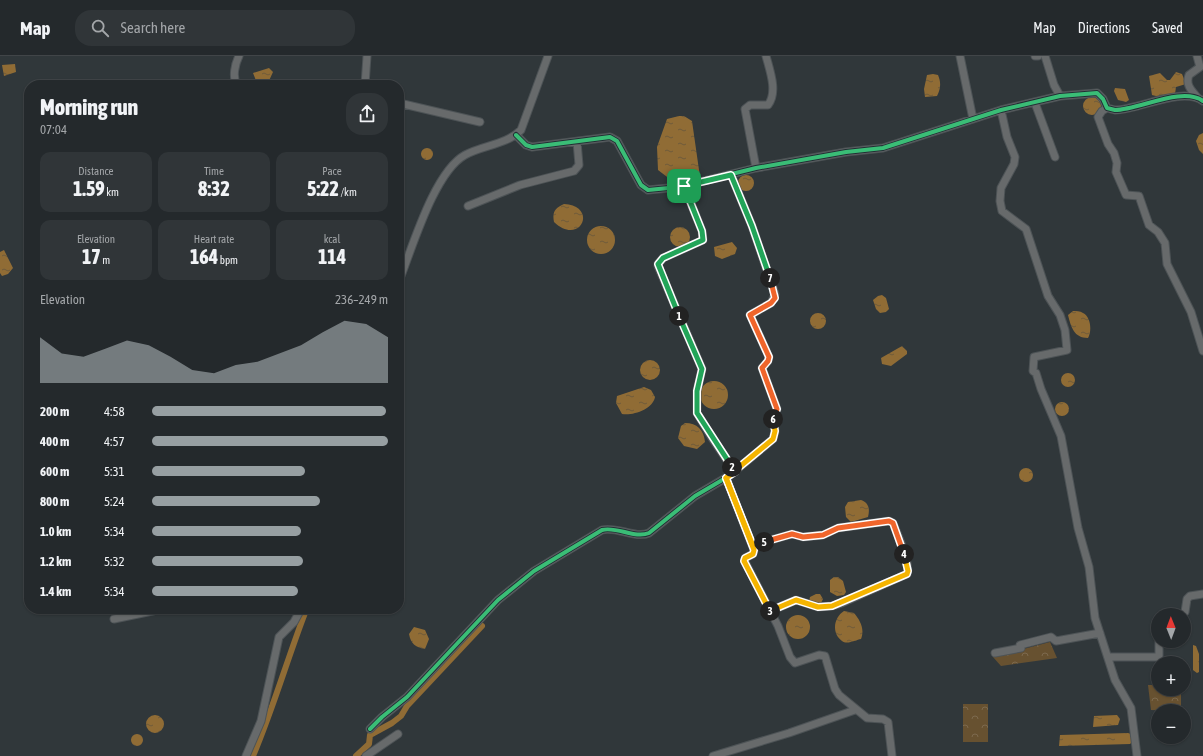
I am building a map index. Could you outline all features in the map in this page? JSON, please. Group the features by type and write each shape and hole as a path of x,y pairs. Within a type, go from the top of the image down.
{"street":[{"path":"234,80 235,63 239,56"},
{"path":"365,80 367,56"},
{"path":"404,267 420,223 436,191 452,168 465,155 518,137 523,127 530,101 548,56"},
{"path":"756,168 745,109 750,105 768,105 773,100 774,91 766,56"},
{"path":"960,56 973,119"},
{"path":"1045,56 1054,85 1060,96"},
{"path":"1196,56 1200,67 1189,75 1188,80 1189,88 1201,100"},
{"path":"518,137 526,145 548,146 610,137 617,141 639,182 645,188 656,190 684,186 756,168 846,152 883,148 1000,110 1060,96 1097,93 1103,99 1107,108"},
{"path":"1201,100 1190,97 1171,98 1120,110 1107,108 1102,111 1098,117 1108,144 1114,153 1118,178 1126,195 1138,196 1149,225 1158,232 1166,243 1167,264 1191,312 1203,352"},
{"path":"1035,103 1056,157"},
{"path":"404,105 480,122"},
{"path":"1000,110 1007,137 1015,157 1014,164 1001,188 1000,201 1002,211 1026,229 1048,296 1060,315 1065,330 1067,350 1034,357 1033,371 1036,373 1041,389 1061,436 1078,528 1089,568 1095,618 1115,680 1131,708 1137,756"},
{"path":"468,206 520,185 574,171 579,166 577,142"},
{"path":"370,729 382,717 407,697 498,600 534,571 602,530 612,529 641,534 649,533 695,496 735,472 773,439 775,431 772,418 777,409 762,368 769,359 767,350 750,315 771,303 775,294 752,226 731,175"},
{"path":"684,186 702,231 703,240 663,258 658,266 702,369 697,391 697,413 735,472"},
{"path":"726,478 753,546 753,554 745,558 744,561 770,611 793,662 795,663 822,655 825,656 835,689 855,710 867,718 883,719 888,722 892,756"},
{"path":"753,546 792,534 803,537 823,535 838,528 889,521 893,523 906,560 908,571 904,576 842,603 832,606 818,607 796,600 770,611"},
{"path":"1186,608 1187,599 1190,596 1203,594"},
{"path":"114,619 138,614"},
{"path":"246,756 261,720 280,637 294,622 298,614"},
{"path":"995,653 1021,648 1020,645 1051,637 1056,641 1100,632"},
{"path":"1108,657 1160,657 1160,648"},
{"path":"713,756 795,731 855,710"},
{"path":"366,756 398,734"}],"green space":[{"path":"1050,642 1057,658 1001,666 993,657"},
{"path":"1148,685 1151,685 1151,696 1181,696 1181,704 1151,704 1151,710"},
{"path":"963,704 988,704 988,742 963,742"}],"water":[{"path":"15,64 16,72 4,76 2,65"},
{"path":"269,68 273,72 269,80 256,80 253,73"},
{"path":"1176,72 1182,74 1186,84 1176,87 1175,94 1152,95 1149,76 1160,73 1167,80 1170,80"},
{"path":"927,75 938,75 940,83 937,96 925,97 924,89"},
{"path":"1115,88 1125,89 1129,100 1126,102 1118,100 1114,91"},
{"path":"1088,97 1096,97 1101,102 1099,113 1096,115 1088,115 1083,110 1083,102"},
{"path":"684,116 692,121 700,177 697,180 675,183 658,170 657,147 667,119"},
{"path":"1203,133 1203,154 1199,150 1196,141 1199,135"},
{"path":"425,148 429,148 433,154 429,160 425,160 421,156 421,152"},
{"path":"743,175 749,175 754,180 752,189 749,191 743,191 738,186 738,180"},
{"path":"564,204 575,206 581,211 583,217 582,223 578,228 571,230 563,228 554,222 553,216 555,211 558,207"},
{"path":"601,226 611,230 615,240 611,250 601,254 591,250 587,240 591,230"},
{"path":"676,227 684,227 690,233 690,241 684,247 676,247 670,241 670,233"},
{"path":"732,242 737,248 735,254 722,259 715,256 714,247"},
{"path":"4,250 13,268 8,274 2,276 0,273 0,252"},
{"path":"882,295 886,298 889,309 886,312 880,313 876,309 873,300"},
{"path":"1073,311 1082,312 1088,318 1090,328 1088,338 1079,336 1072,328 1068,315"},
{"path":"818,313 825,318 826,321 821,328 818,329 811,324 810,321 815,314"},
{"path":"902,346 907,351 907,354 891,366 882,364 881,358"},
{"path":"646,360 654,360 660,366 660,374 654,380 646,380 640,374 640,366"},
{"path":"1068,373 1073,375 1075,380 1073,385 1068,387 1063,385 1061,380 1063,375"},
{"path":"714,381 724,385 728,395 724,405 714,409 704,405 700,395 704,385"},
{"path":"644,387 651,390 655,397 651,405 637,413 622,414 616,403 617,396"},
{"path":"1062,402 1067,404 1069,409 1067,414 1062,416 1057,414 1055,409 1057,404"},
{"path":"685,423 693,424 699,428 703,434 705,442 697,449 684,446 678,438 681,426"},
{"path":"1026,468 1031,470 1033,475 1031,480 1026,482 1021,480 1019,475 1021,470"},
{"path":"861,500 866,503 868,507 868,517 851,522 846,517 845,507 848,502"},
{"path":"834,577 838,577 843,581 846,592 844,595 837,596 830,592 830,580"},
{"path":"820,594 823,599 821,603 814,604 809,601 810,597"},
{"path":"844,611 854,613 858,619 862,628 861,639 846,643 836,634 836,621"},
{"path":"798,615 807,618 810,627 807,636 798,639 789,636 786,627 789,618"},
{"path":"414,627 425,630 429,639 425,649 412,643 409,634"},
{"path":"1193,645 1196,646 1199,654 1199,672 1197,673 1193,670"},
{"path":"155,715 159,716 163,720 163,728 159,732 155,733 151,732 147,728 146,724 147,720 151,716"},
{"path":"1117,715 1120,719 1118,725 1093,727 1094,716"},
{"path":"135,734 139,734 143,740 139,746 135,746 131,742 131,738"},
{"path":"1131,734 1132,742 1130,744 1059,746 1060,735"}],"waterway":[{"path":"253,756 305,614"},
{"path":"356,756 369,744 370,735 392,723 401,716 407,706 482,626"}],"cycle path":[{"path":"516,135 526,145 532,147 610,137 617,141 641,185 648,190 679,187 756,168 846,152 883,148 1001,110 1060,96 1097,93 1103,99 1107,108 1115,110 1125,109 1172,97 1194,97 1203,101"},
{"path":"370,729 382,717 407,697 498,600 534,571 602,530 608,529 632,534 649,533 695,496 729,476 773,439 775,431 772,418 777,409 762,368 768,361 769,357 750,315 771,303 775,294 752,226 731,175"}],"route":[{"path":"684,186 702,231 703,240 663,258 660,260 658,266 702,369 696,398 697,413 735,472 726,478 742,516 746,530 754,548 753,554 745,558 744,561 758,590 770,611 796,600 807,605 826,607 842,603 904,576 908,571 906,560 893,523 889,521 836,528 832,532 823,535 803,537 792,534 783,538 753,546 746,530 742,516 726,478 730,476 735,472 749,458 773,439 774,436 775,431 772,418 777,412 777,409 764,377 762,368 762,366 768,361 769,357 750,315 751,313 771,303 775,298 775,294 752,226 731,175 684,186"}]}
